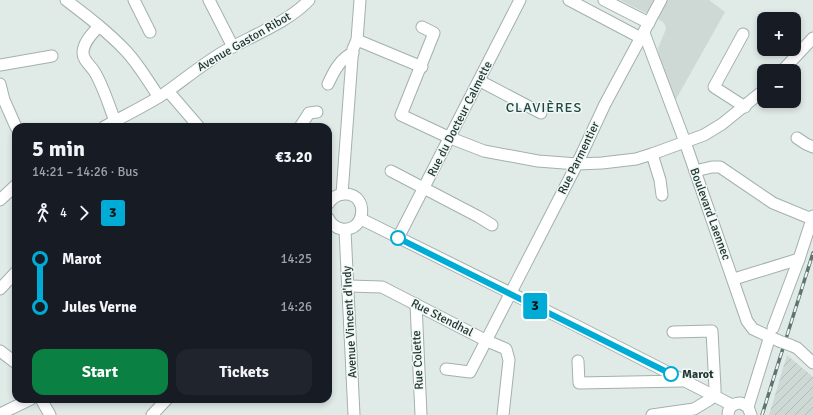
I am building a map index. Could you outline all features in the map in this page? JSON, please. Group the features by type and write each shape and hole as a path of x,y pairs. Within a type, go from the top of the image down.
{"street":[{"path":"66,0 99,26 126,51 142,71 195,123"},
{"path":"134,0 150,32"},
{"path":"209,0 232,47"},
{"name":"Avenue Gaston Ribot","path":"111,123 164,94 205,63 289,16 303,7 309,0"},
{"path":"345,194 359,58 357,40 360,0"},
{"path":"569,0 645,31"},
{"path":"604,0 645,31"},
{"name":"Rue Parmentier","path":"510,293 577,164 605,104 661,0"},
{"name":"Rue du Docteur Calmette","path":"398,238 480,80 517,1"},
{"path":"99,26 88,40 83,52 84,58 95,72 100,82 115,121"},
{"path":"422,27 434,33 422,66 397,113 450,138 484,151 538,161 577,164 602,164 636,159 704,135 722,124 757,96"},
{"name":"Boulevard Laennec","path":"645,31 734,279 747,321 753,330 774,335 801,351 813,363"},
{"path":"743,34 714,87 745,107"},
{"path":"789,64 813,38"},
{"path":"345,194 353,54 357,40"},
{"path":"357,40 422,66"},
{"path":"328,84 338,66 346,56 353,54"},
{"path":"0,65 52,56"},
{"path":"480,80 541,113"},
{"path":"0,84 2,101 14,123"},
{"path":"303,123 309,113 317,112"},
{"path":"798,138 813,147"},
{"path":"652,154 660,180 662,195"},
{"path":"361,219 714,395 730,410 741,403 750,411 812,217 774,203 720,167 712,167 695,172"},
{"path":"391,171 492,225"},
{"path":"1,196 12,188"},
{"path":"332,198 345,194 354,196 362,207 361,219 357,225 345,230 332,225"},
{"name":"Avenue Vincent d'Indy","path":"345,230 349,286 354,415"},
{"path":"734,279 799,259"},
{"path":"0,289 12,276"},
{"name":"Rue Stendhal","path":"349,286 382,287 485,340 510,293"},
{"name":"Rue Colette","path":"416,304 421,415"},
{"path":"652,415 694,409 709,400 714,395 715,388 712,331 673,332"},
{"path":"446,369 470,372 485,340 506,349 509,360 503,415"},
{"path":"0,351 12,360"},
{"path":"578,361 579,383 685,381"},
{"path":"0,414 22,403"},
{"path":"43,403 50,415"},
{"path":"152,415 164,403"}],"shaded area":[{"path":"620,0 655,0 649,12 646,13"},
{"path":"666,0 709,0 725,12 675,101 659,56 658,48 666,29 663,22 658,19 658,16"},
{"path":"787,355 813,377 813,415 769,415"}],"railway":[{"path":"762,415 813,253"}],"bus line":[{"name":"3","path":"398,238 671,374"}],"place":[{"name":"Marot","path":"671,374"}],"district":[{"name":"CLAVIÈRES","path":"544,107"}]}
